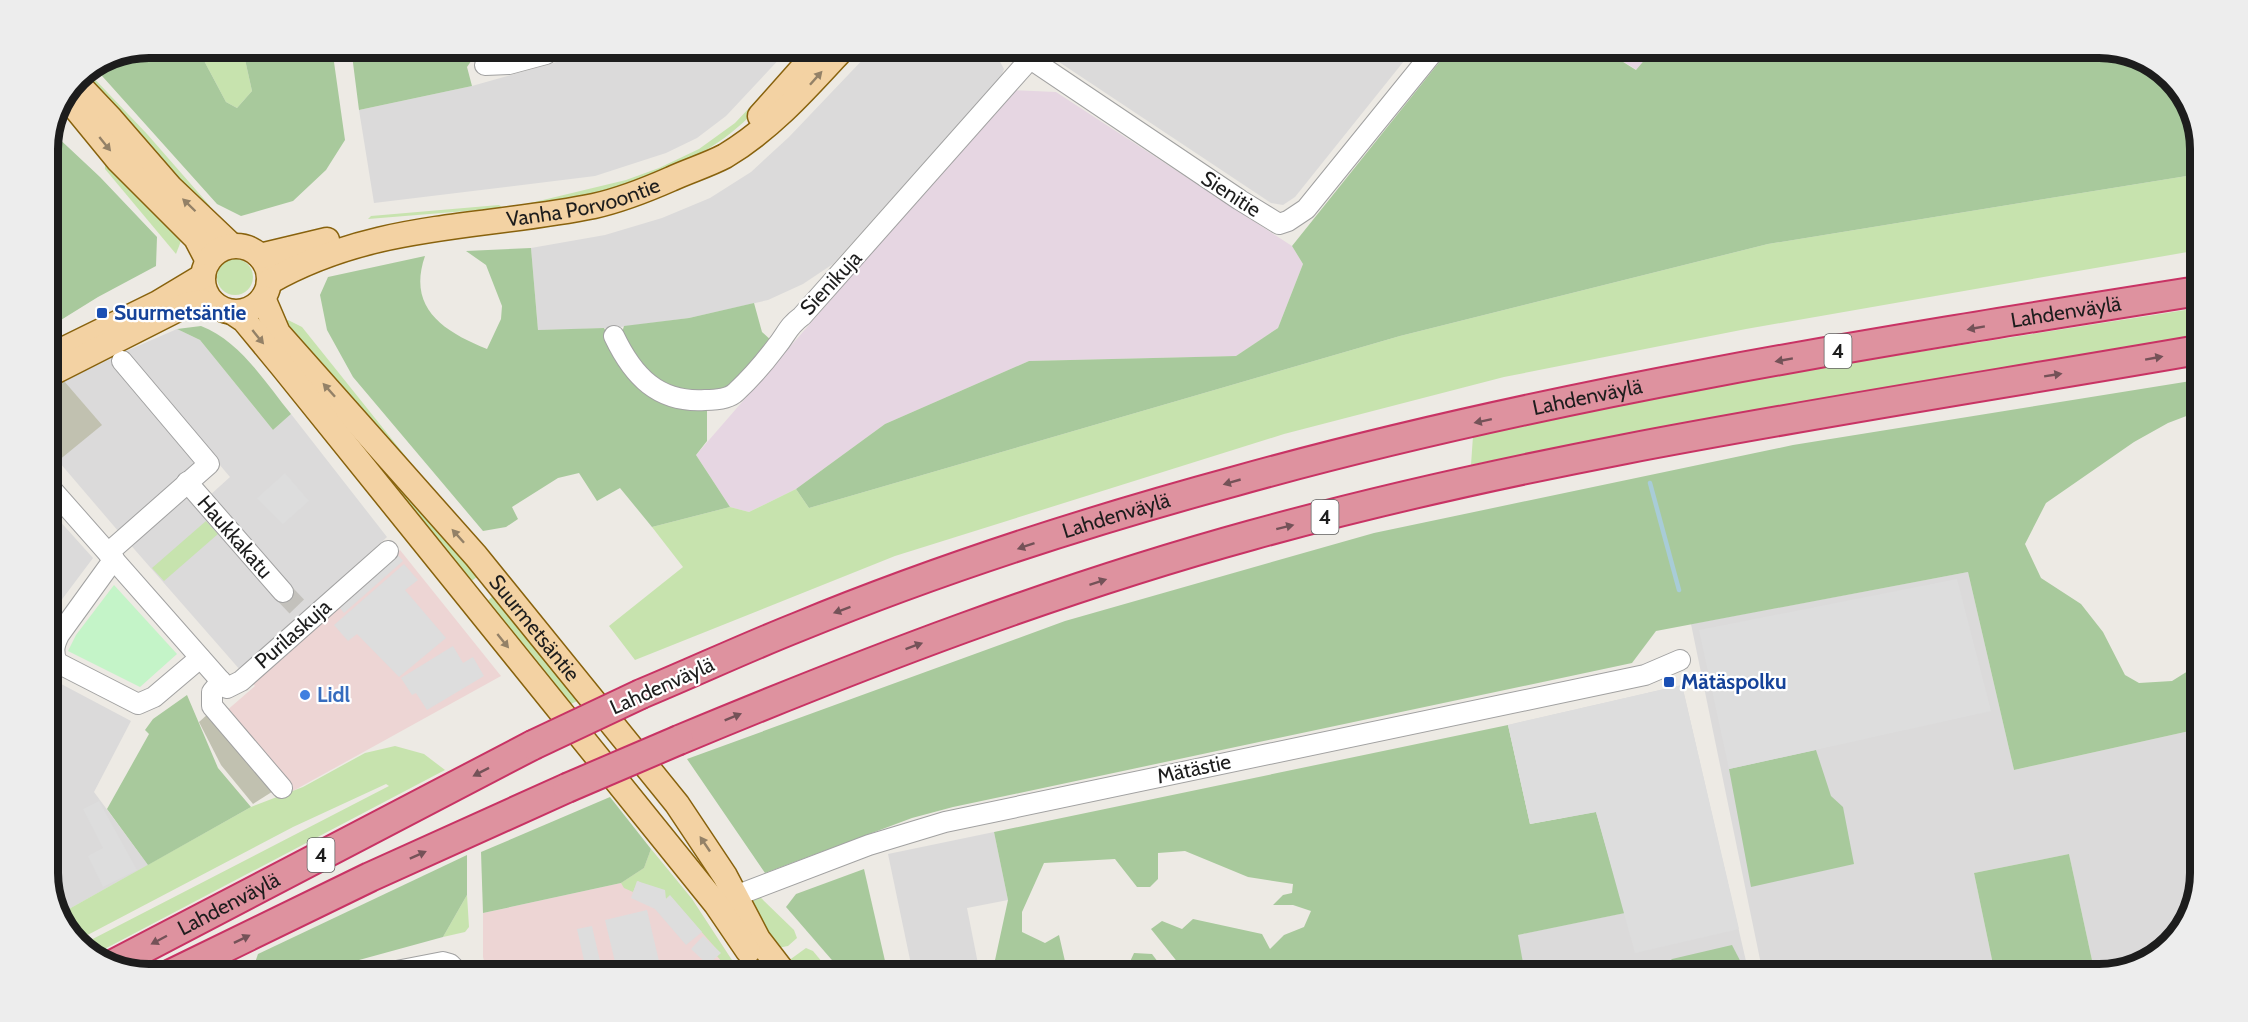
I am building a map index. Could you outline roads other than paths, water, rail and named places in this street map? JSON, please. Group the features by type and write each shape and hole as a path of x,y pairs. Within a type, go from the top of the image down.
{"highway":[{"path":"2137,301 2189,285"},
{"name":"Lahdenväylä","path":"122,959 533,745 641,694 801,626 1090,524 1237,480 1400,439 1732,369 2189,292"},
{"name":"Lahdenväylä","path":"192,964 370,877 679,740 817,682 1101,581 1252,535 1569,459 1748,425 2189,351"}],"main road":[{"name":"Vanha Porvoontie","path":"695,168 758,117 811,58"},
{"name":"Vanha Porvoontie","path":"266,290 316,258 359,244 465,223 594,206 636,194 724,156 765,128 793,103 834,58"},
{"path":"82,88 171,188 231,246"},
{"path":"71,103 118,160 196,238 205,268 207,295 223,308"},
{"name":"Vanha Porvoontie","path":"260,256 388,224 421,220 465,223"},
{"path":"59,352 158,303 205,268 214,253 231,246 251,249 260,256 268,269 266,290 253,308 186,304 59,369"},
{"name":"Suurmetsäntie","path":"266,290 278,333 476,556 677,804 711,853 725,899 758,964"},
{"name":"Suurmetsäntie","path":"223,308 244,320 261,340 725,899 750,926 777,964"}],"street":[{"path":"486,65 509,64 531,58"},
{"name":"Sienikuja","path":"614,336 627,364 648,385 686,401 717,399 734,395 778,346 788,326 802,316 1023,58"},
{"name":"Sienitie","path":"1028,58 1239,200 1279,224 1306,209 1428,58"},
{"name":"Haukkakatu","path":"122,361 209,464 187,482 283,592"},
{"path":"59,634 111,556 187,482"},
{"path":"59,497 221,681 212,692 212,706 282,788"},
{"name":"Purilaskuja","path":"221,681 227,688 241,681 305,617 388,551"},
{"path":"59,662 62,666 138,704 154,697 200,658"},
{"name":"Mätästie","path":"725,899 869,845 945,822 1645,675 1680,660"},
{"path":"433,964 443,962 450,964"}],"waterway":[{"path":"1650,483 1679,590"}],"tunnel":[{"path":"283,592 302,612"}],"place":[{"name":"Suurmetsäntie","path":"102,313"},
{"name":"Mätäspolku","path":"1669,682"},
{"name":"Lidl","path":"305,695"}]}
